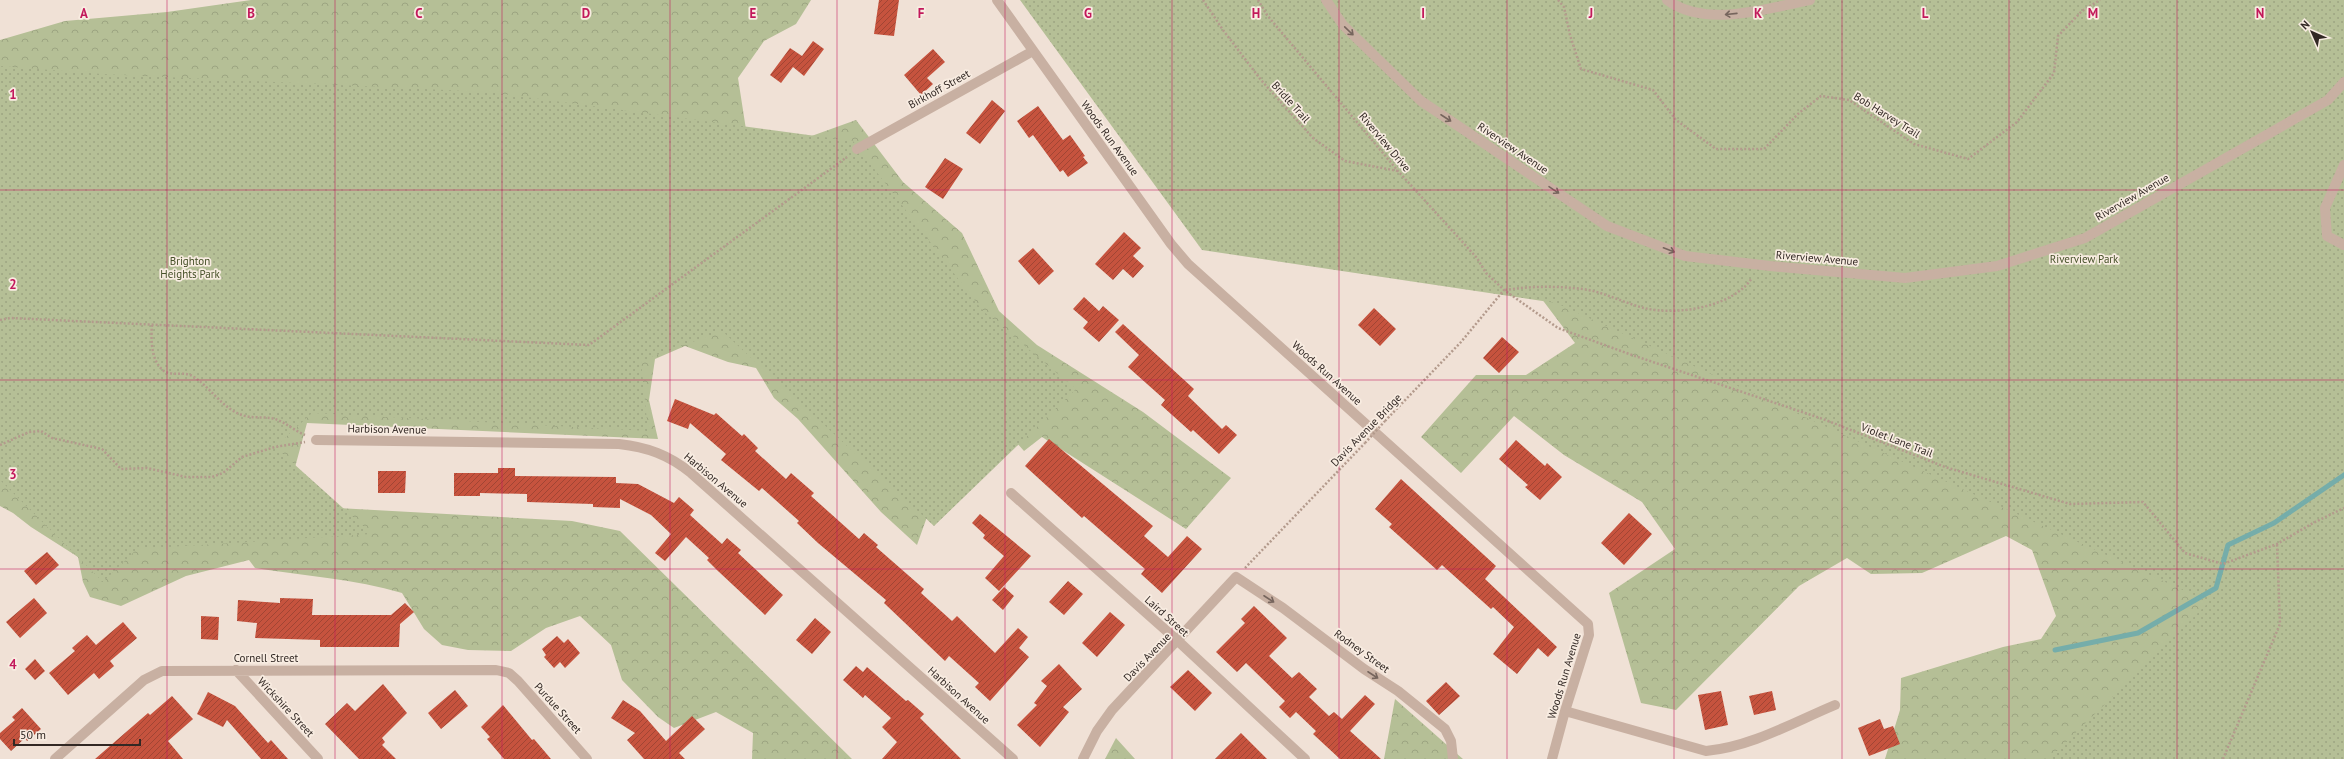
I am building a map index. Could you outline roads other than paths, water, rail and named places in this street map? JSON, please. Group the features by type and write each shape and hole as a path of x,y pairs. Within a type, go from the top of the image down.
{"street":[{"name":"Woods Run Avenue","path":"997,0 1166,237 1188,264 1588,624 1589,635 1565,711 1552,759"},
{"name":"Riverview Avenue","path":"1326,0 1343,25 1421,101 1607,226 1686,256 1761,265 1905,278 1997,266 2085,238 2328,100 2344,82"},
{"path":"1667,0 1708,16 1734,14 1810,0"},
{"name":"Birkhoff Street","path":"857,149 1033,50"},
{"path":"2344,165 2325,208 2327,236 2344,245"},
{"name":"Harbison Avenue","path":"316,440 619,444 650,449 663,454 691,473 1013,759"},
{"name":"Laird Street","path":"1011,493 1306,759"},
{"name":"Davis Avenue","path":"1083,759 1097,731 1112,710 1178,642 1236,577"},
{"name":"Rodney Street","path":"1236,577 1283,608 1364,669 1398,691 1445,729 1451,741 1453,759"},
{"name":"Cornell Street","path":"55,759 144,680 153,674 170,670 496,670 509,673"},
{"name":"Wickshire Street","path":"236,670 318,759"},
{"name":"Purdue Street","path":"509,673 587,759"},
{"path":"1565,711 1706,751 1724,749 1745,743 1835,705"}],"waterway":[{"path":"2055,650 2138,633 2216,588 2228,545 2274,523 2344,475"}],"park label":[{"name":"Riverview Park","path":"2084,259"},
{"name":"Brighton Heights Park","path":"190,267"}]}
